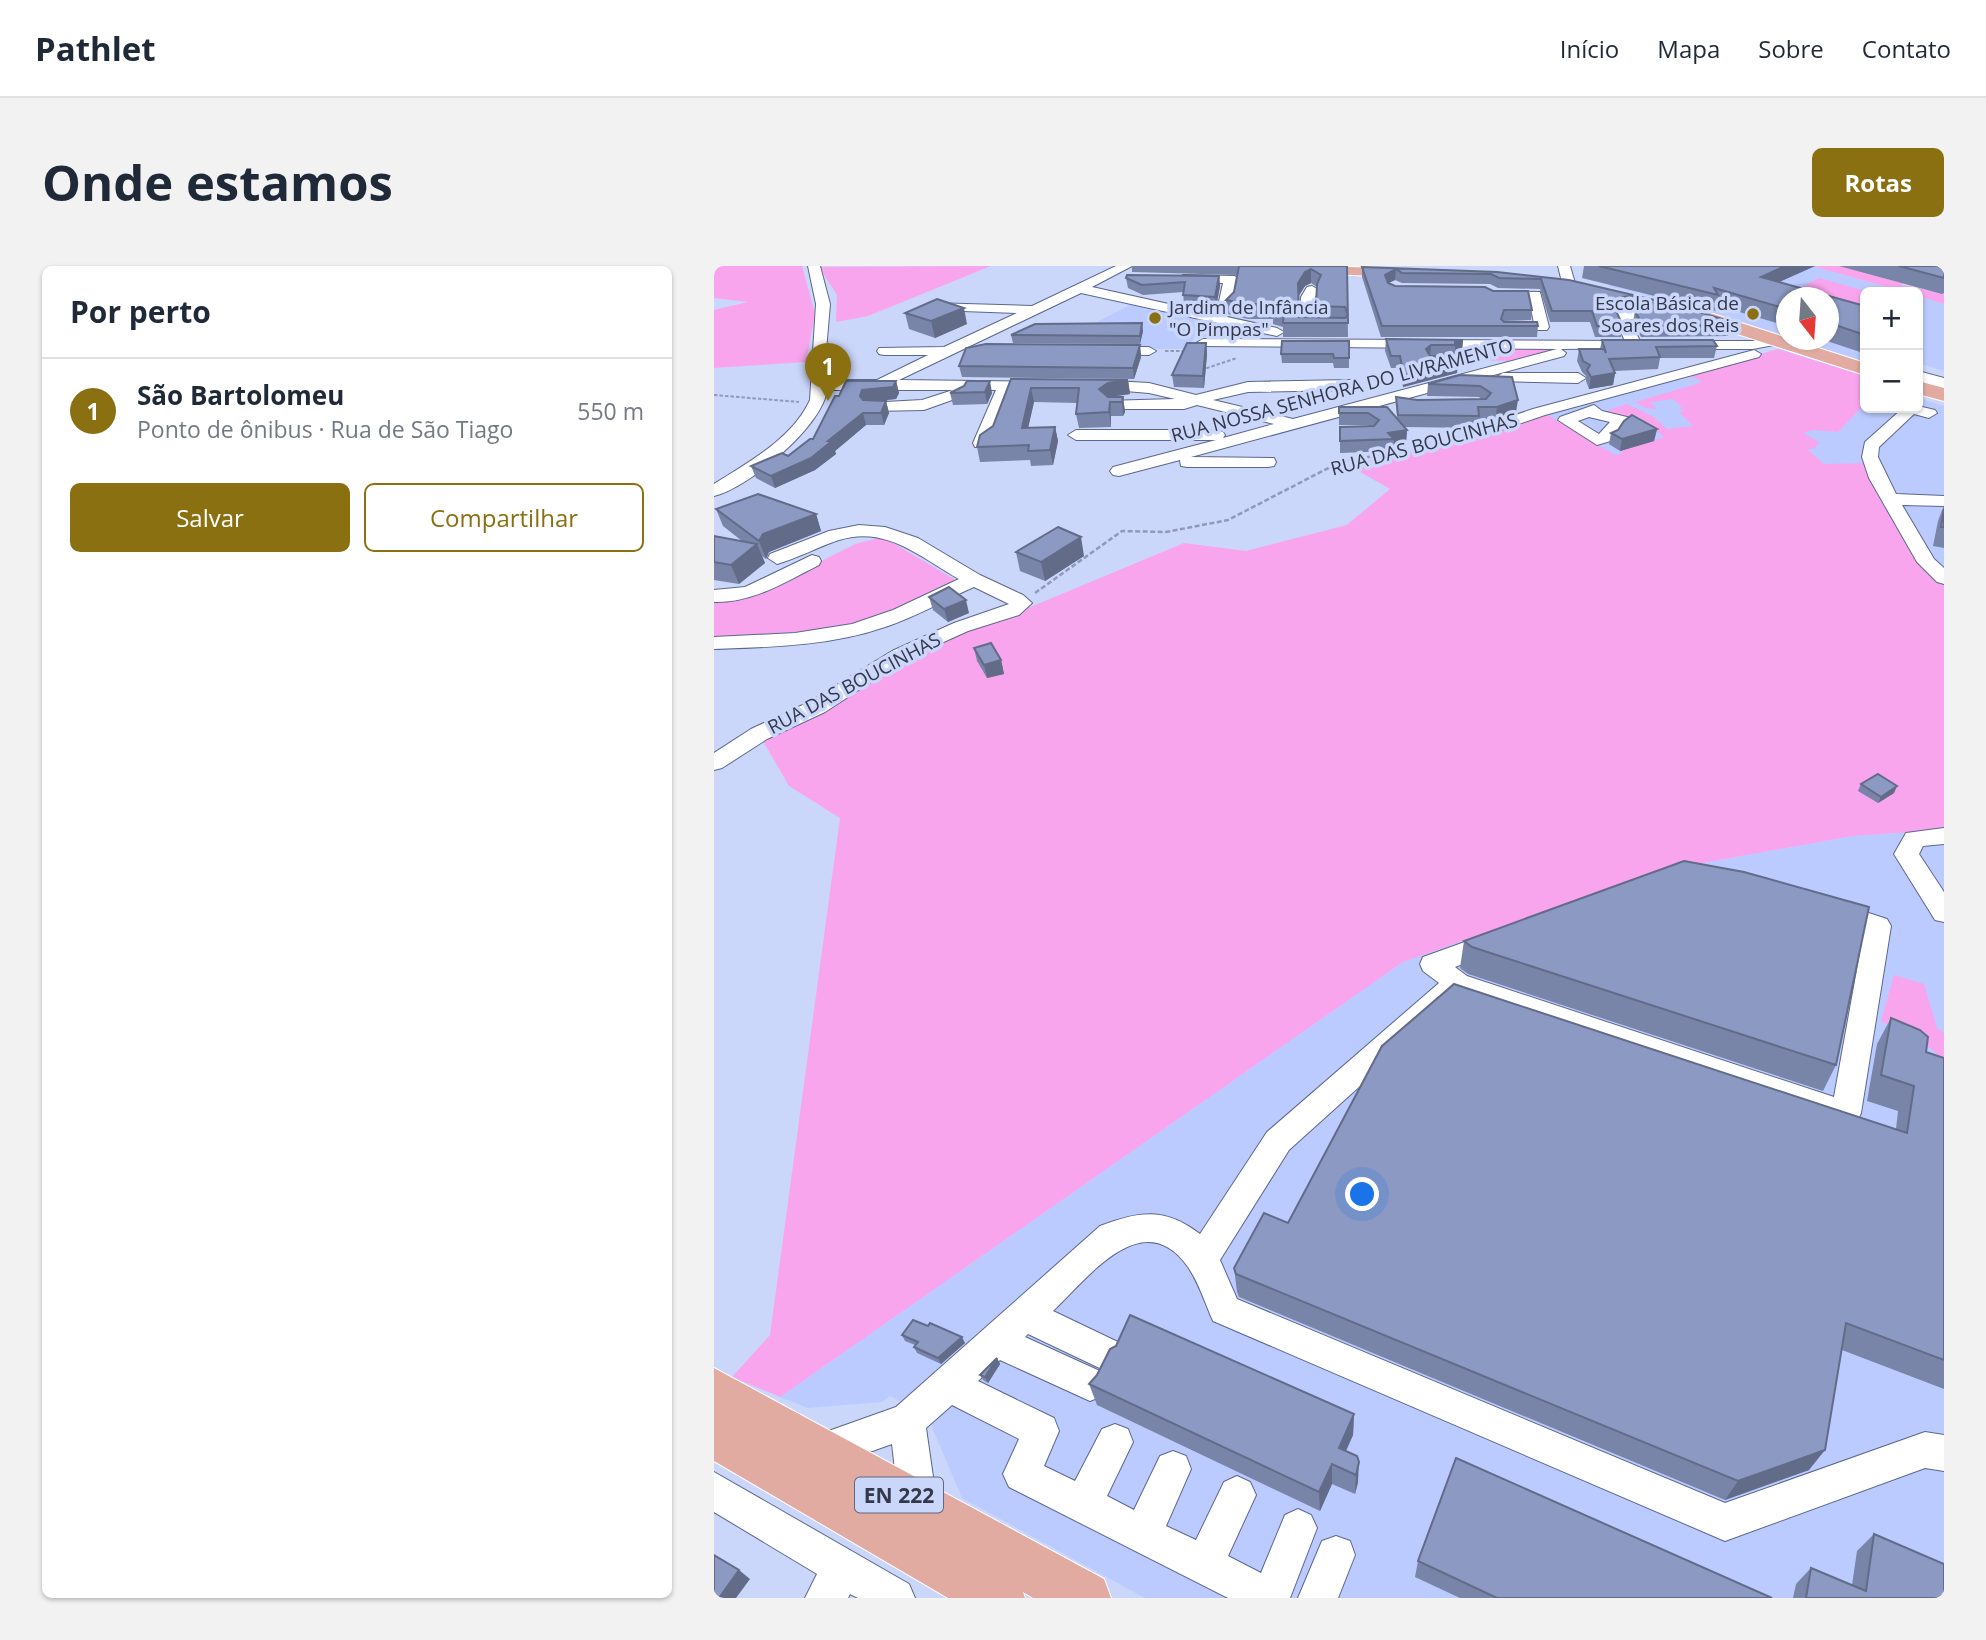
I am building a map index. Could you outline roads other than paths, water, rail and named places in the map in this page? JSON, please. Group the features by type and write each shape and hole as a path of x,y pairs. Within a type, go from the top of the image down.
{"main road":[{"path":"1276,266 1397,269 1432,273"},
{"path":"1519,277 1566,271 1588,287"},
{"path":"1625,295 1652,307 1776,339"},
{"path":"1809,350 1860,367"},
{"path":"1923,388 1943,391"},
{"name":"EN 222","path":"714,1391 1085,1598"},
{"name":"EN 222","path":"714,1434 999,1598"}],"street":[{"path":"714,491 776,449 805,423 818,403 821,385 819,349 824,323 822,295 814,266"},
{"path":"876,386 1126,266"},
{"path":"1101,278 1140,278"},
{"path":"1166,278 1230,279 1226,306"},
{"path":"1077,288 1325,348"},
{"path":"1312,290 1308,297 1307,327 1345,327"},
{"path":"1477,291 1490,291 1492,295 1535,295 1542,327 1490,327 1494,344"},
{"path":"936,306 1035,309"},
{"path":"1647,347 1620,314 1652,307"},
{"path":"991,350 1004,330 995,328"},
{"path":"1203,343 1271,343 1383,352 1411,344 1494,344 1569,348 1583,354 1647,347 1753,345 1776,341"},
{"name":"RUA DAS BOUCINHAS","path":"1492,428 1767,350 1776,342"},
{"name":"RUA NOSSA SENHORA DO LIVRAMENTO","path":"1119,471 1518,365 1569,348"},
{"path":"884,351 946,351"},
{"path":"1097,351 1149,351"},
{"path":"922,363 918,373 937,385"},
{"path":"1463,363 1518,365"},
{"path":"1488,373 1501,378 1578,378"},
{"path":"1588,412 1693,382 1681,373"},
{"path":"1923,378 1943,391 1923,402"},
{"path":"821,385 1125,385 1292,424"},
{"path":"981,443 1006,385"},
{"path":"1111,404 1184,404 1242,387 1351,385"},
{"path":"873,406 924,405 979,386"},
{"path":"1396,397 1405,402 1428,405"},
{"path":"1923,411 1929,413 1903,436 1886,430 1871,446 1870,457 1890,499 1926,562 1944,578"},
{"path":"1271,430 1329,433"},
{"path":"1076,435 1234,435 1244,438"},
{"path":"1173,456 1187,462 1268,462"},
{"path":"1890,499 1944,501"},
{"path":"714,596 728,598 741,595 860,538 871,530"},
{"path":"777,558 852,532 871,530 904,540 973,580 1007,593 1022,603"},
{"path":"714,643 783,640 847,632 877,624 973,580"},
{"name":"RUA DAS BOUCINHAS","path":"714,763 759,734 817,707 899,655 961,627 1012,611 1022,603"},
{"path":"1944,836 1915,839 1906,854 1944,913"},
{"path":"1522,932 1433,964 1457,983 1846,1113 1872,1028 1878,926 1805,900"},
{"path":"1203,1258 1278,1141 1457,983"},
{"path":"822,1451 907,1421 1111,1236 1147,1227 1178,1234 1203,1258 1225,1310 1725,1522 1925,1450 1944,1452"},
{"path":"996,1341 1099,1369 1025,1315"},
{"path":"948,1385 1041,1432 1022,1474 1270,1598 1297,1528"},
{"path":"907,1421 918,1505"},
{"path":"1083,1504 1115,1442"},
{"path":"1143,1534 1173,1469"},
{"path":"714,1491 835,1583 895,1598"},
{"path":"1204,1565 1237,1495"},
{"path":"1318,1598 1336,1555"}],"place":[{"name":"Escola Básica de Soares dos Reis","path":"1753,314"},
{"name":"Jardim de Infância \"O Pimpas\"","path":"1155,318"},
{"name":"São Bartolomeu","path":"828,401"}]}
